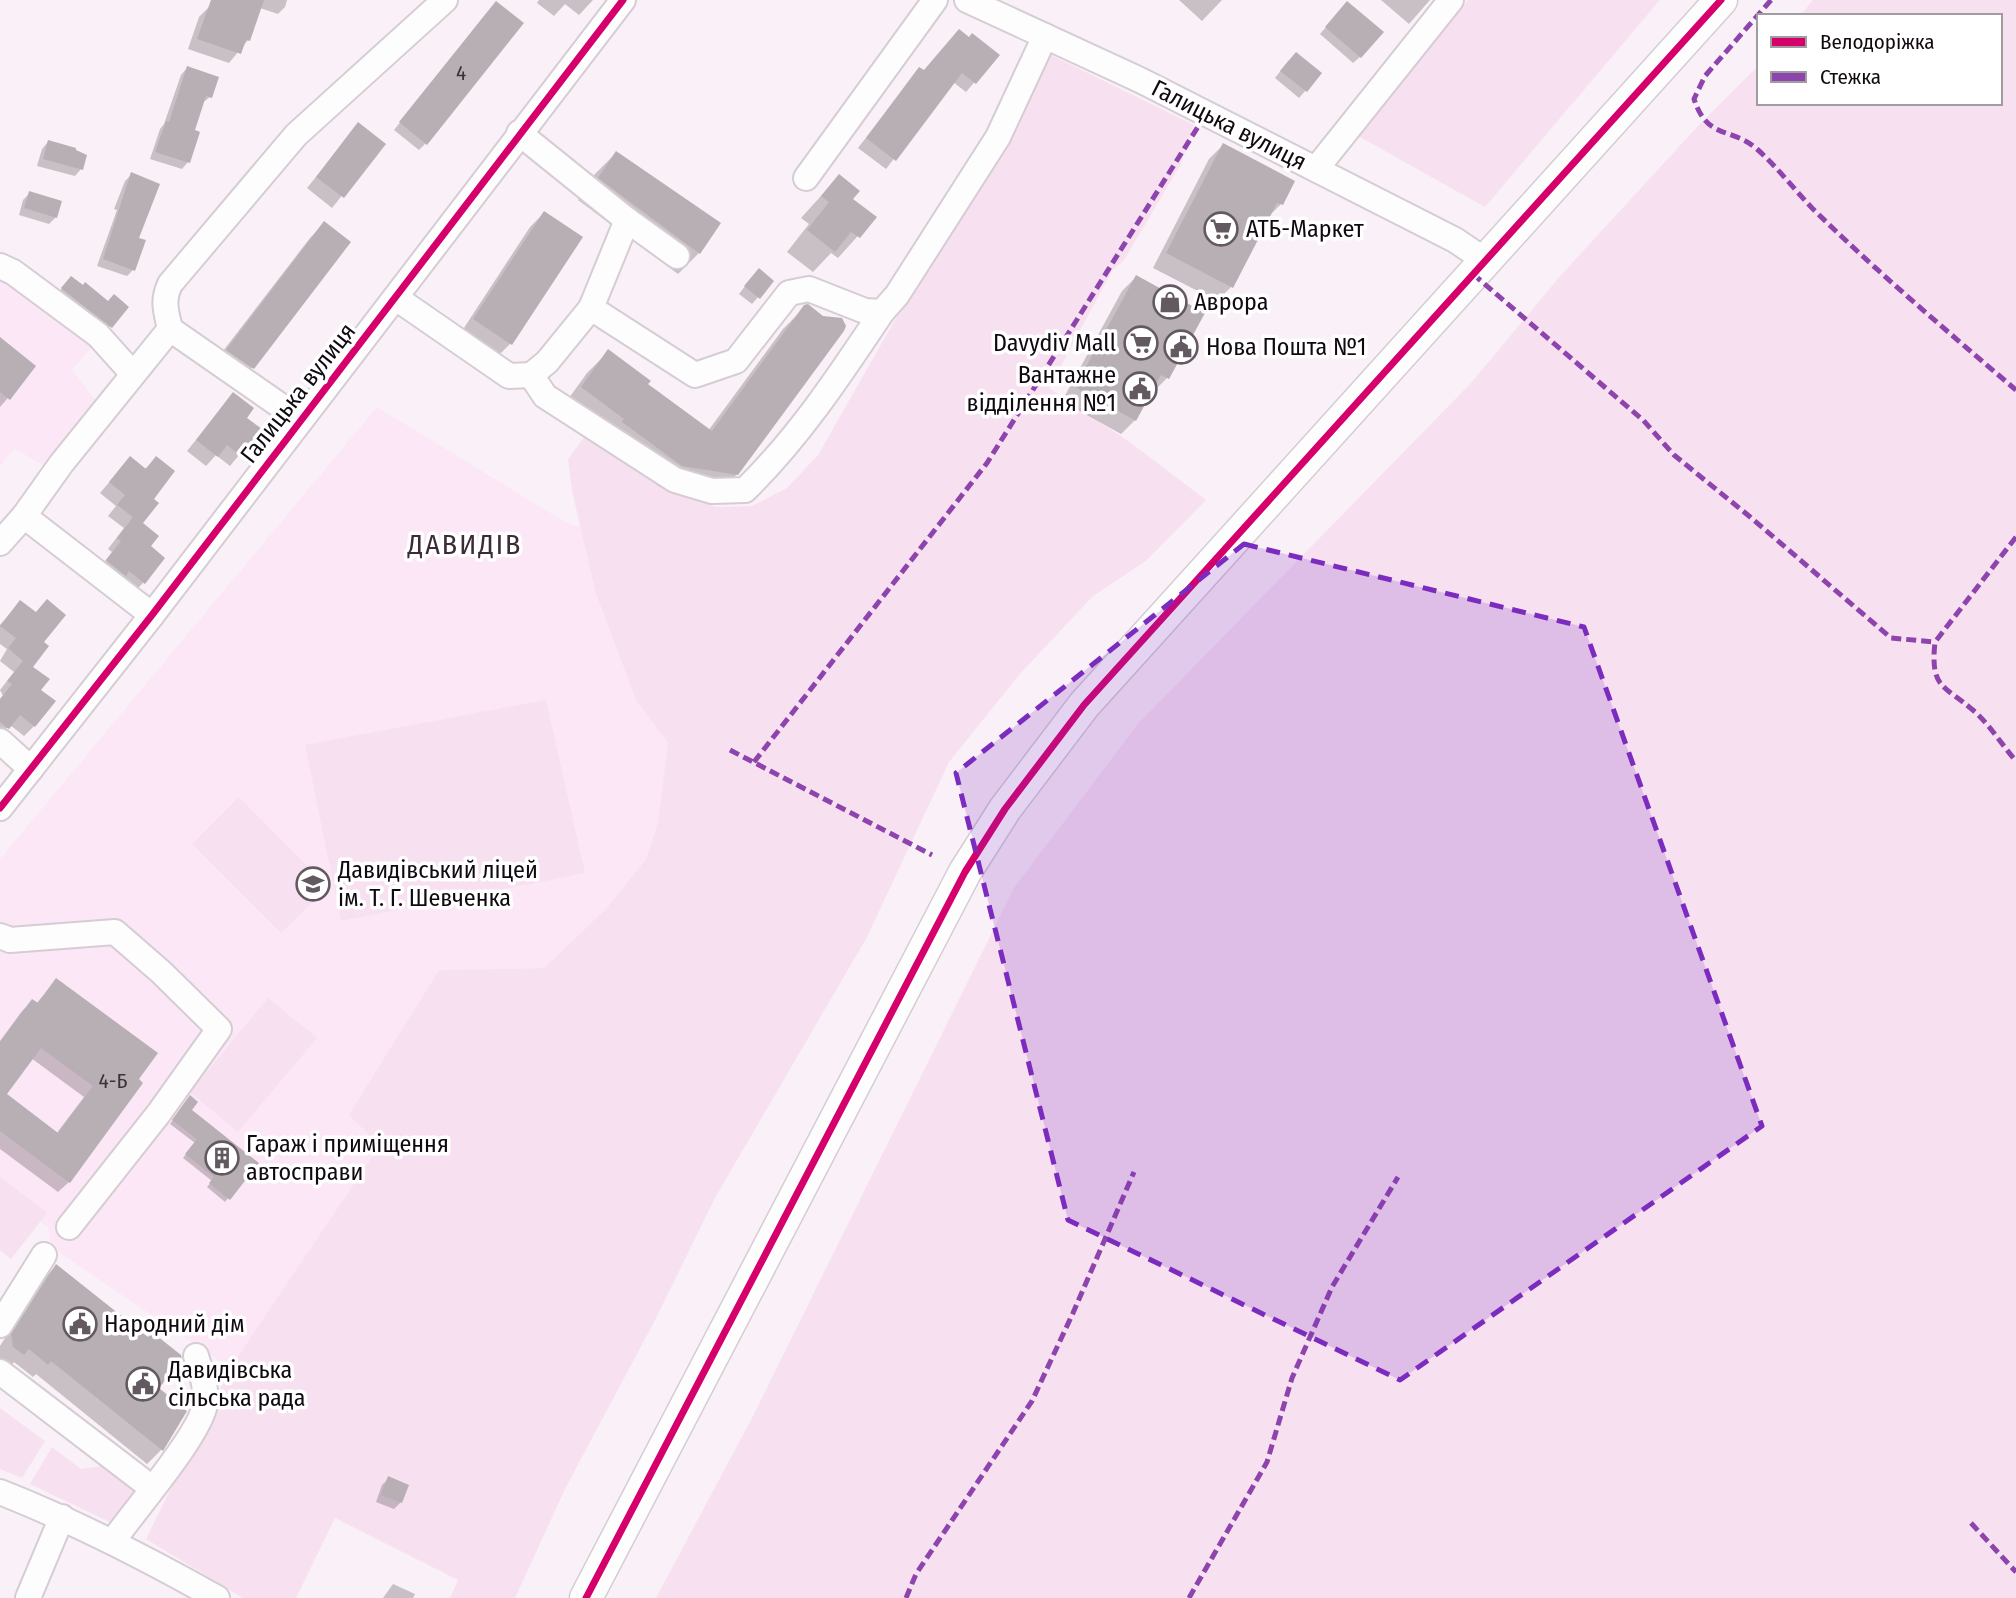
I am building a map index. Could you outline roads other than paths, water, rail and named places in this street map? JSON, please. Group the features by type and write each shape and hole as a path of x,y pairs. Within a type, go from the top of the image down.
{"main road":[{"path":"586,1598 965,872 1005,809 1084,705 1721,0"}],"street":[{"path":"0,543 170,329 164,307 170,284 296,135 445,0"},
{"name":"Галицька вулиця","path":"0,808 152,615 623,0"},
{"path":"806,178 935,0"},
{"name":"Галицька вулиця","path":"967,0 1140,80 1455,240 1486,261"},
{"path":"1316,169 1451,0"},
{"path":"531,375 545,396 675,480 712,491 745,490 770,466 824,400 882,312 897,295 998,137 1045,36"},
{"path":"519,133 627,220 677,256"},
{"path":"396,298 509,376 531,375 547,362 592,308 627,220"},
{"path":"0,266 13,272 98,335 133,374"},
{"path":"592,308 695,375 736,361 789,293 809,289 865,311 882,312"},
{"name":"Галицька вулиця","path":"170,329 301,420"},
{"path":"24,516 152,615"},
{"path":"0,741 31,769"},
{"path":"0,936 10,940 115,932 161,972 219,1029 159,1113 69,1227"},
{"path":"0,1325 44,1255"},
{"path":"113,1541 187,1442 205,1407 205,1383 197,1356"},
{"path":"0,1372 152,1488"},
{"path":"0,1492 113,1541 217,1598"},
{"path":"27,1598 62,1517"}],"place":[{"name":"АТБ-Маркет","path":"1221,229"},
{"name":"Аврора","path":"1170,302"},
{"name":"Davydiv Mall","path":"1141,343"},
{"name":"Нова Пошта №1","path":"1181,347"},
{"name":"Вантажне відділення №1","path":"1140,389"},
{"name":"Давидівський ліцей ім. Т. Г. Шевченка","path":"313,884"},
{"name":"Гараж і приміщення автосправи","path":"222,1158"},
{"name":"Народний дім","path":"80,1324"},
{"name":"Давидівська сільська рада","path":"143,1384"}],"district":[{"name":"ДАВИДІВ","path":"465,544"}]}
